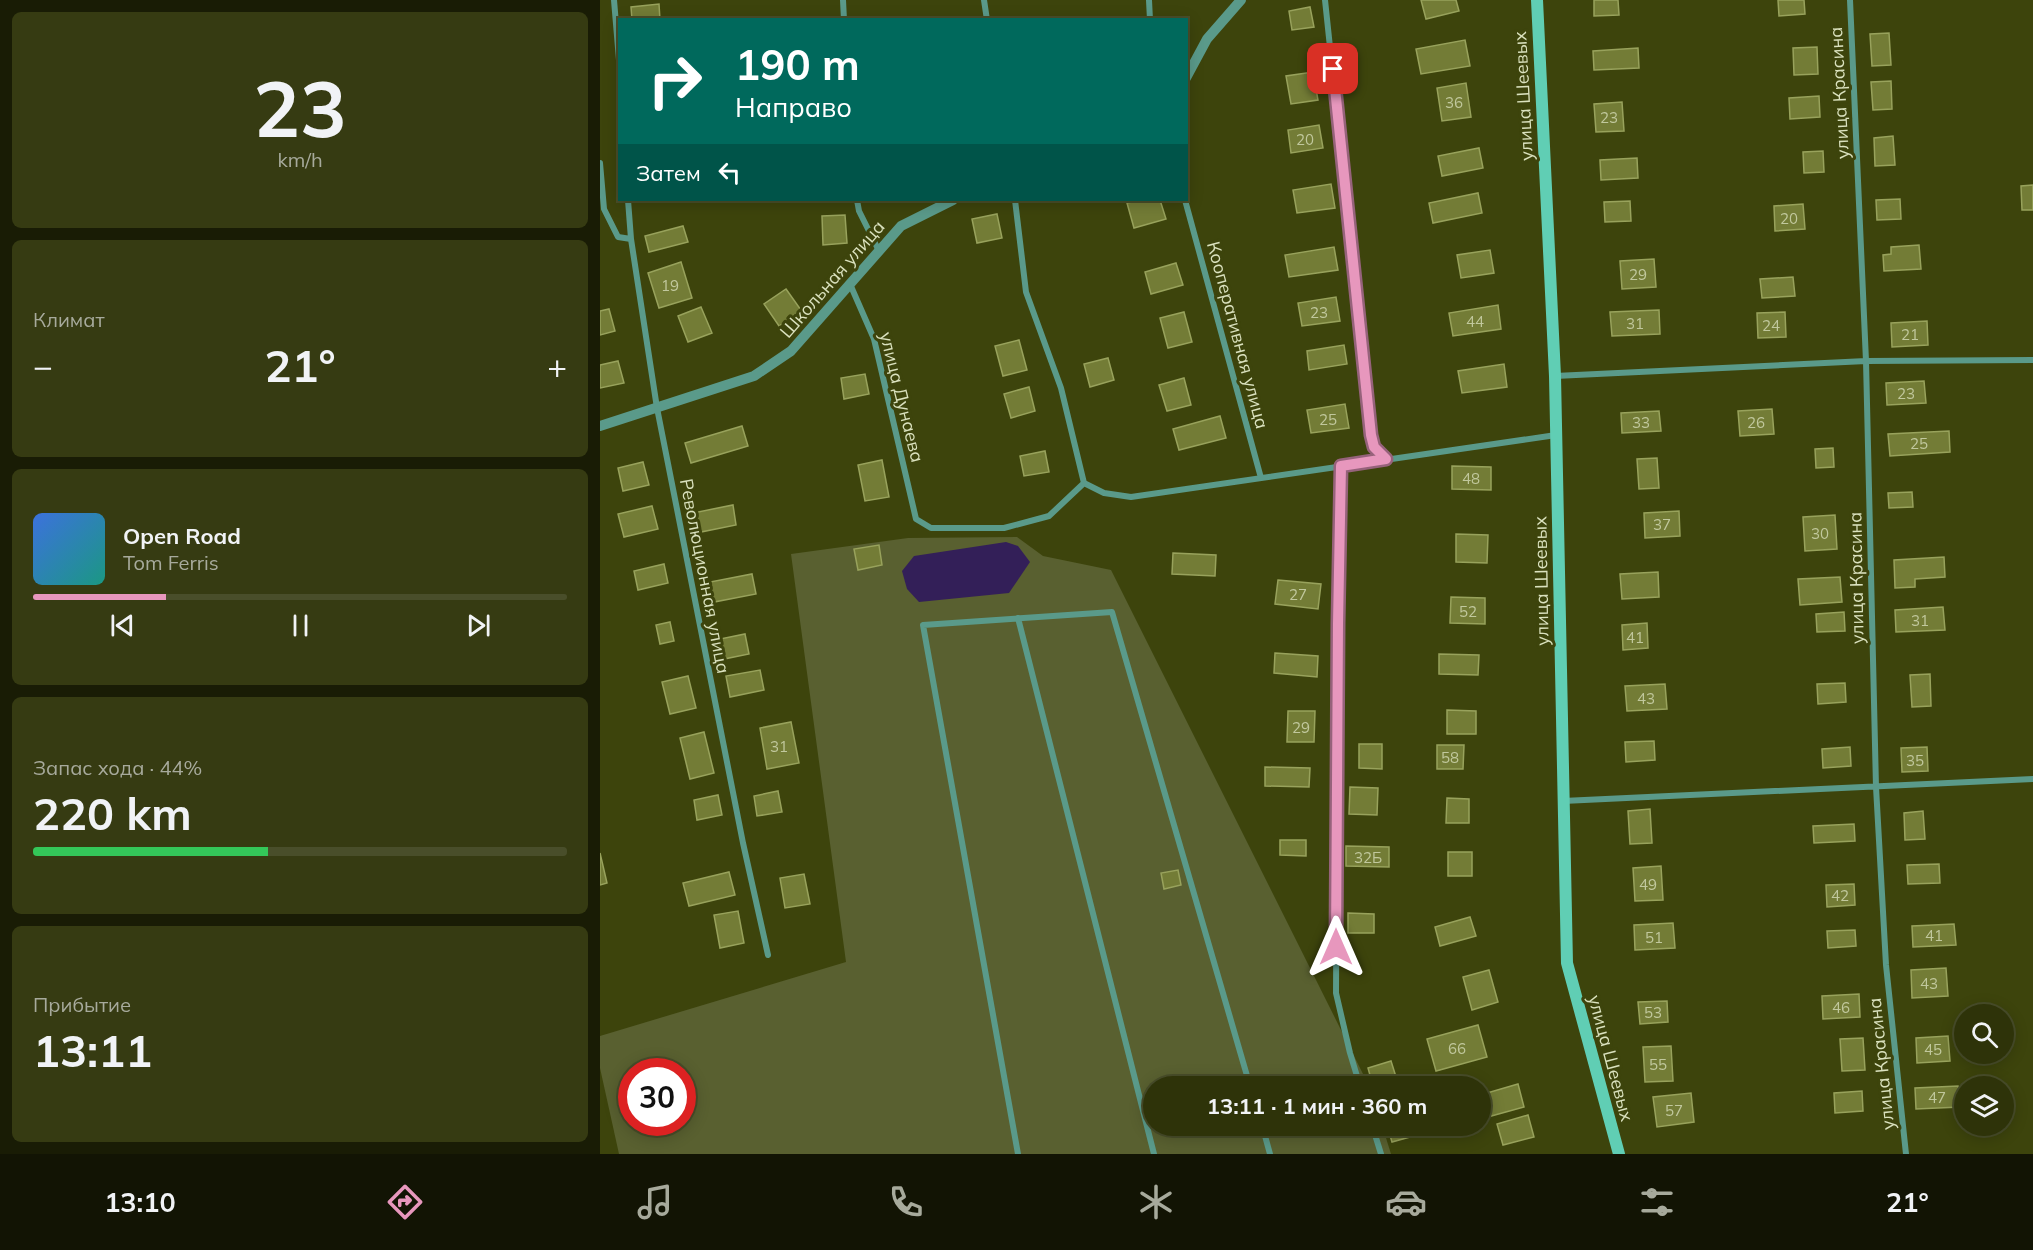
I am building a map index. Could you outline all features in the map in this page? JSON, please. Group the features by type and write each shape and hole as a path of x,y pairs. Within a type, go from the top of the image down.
{"main road":[{"name":"улица Шеевых","path":"1537,0 1555,376 1567,963 1619,1154"}],"street":[{"path":"615,0 618,43"},
{"path":"843,0 844,18"},
{"path":"984,0 987,18"},
{"path":"1149,0 1150,18"},
{"path":"1188,74 1207,39 1241,0"},
{"path":"1325,0 1371,435 1374,447 1386,459"},
{"name":"улица Красина","path":"1850,0 1866,361 1876,787 1886,965 1906,1154"},
{"path":"600,163 604,209 618,237 631,239"},
{"name":"Революционная улица","path":"628,201 631,239 657,408 743,843 768,955"},
{"path":"857,201 859,211 879,251"},
{"name":"Школьная улица","path":"600,426 754,376 791,351 901,226 951,201"},
{"path":"1015,201 1026,292 1061,388 1084,483 1104,493 1131,497 1556,435"},
{"name":"Кооперативная улица","path":"1185,201 1261,478"},
{"name":"улица Дунаева","path":"850,284 874,339 916,519 931,528 1004,528 1049,516 1084,483"},
{"path":"1555,376 1866,361 2033,360"},
{"path":"1341,466 1336,993 1357,1076"},
{"path":"1018,1154 923,625 1112,612 1247,1076"},
{"path":"1018,618 1154,1154"},
{"path":"1563,801 2033,779"},
{"path":"1265,1136 1270,1154"},
{"path":"1375,1136 1381,1154"}],"green space":[{"path":"1017,537 1043,556 1111,570 1364,1076 1143,1076 1143,1136 1385,1136 1391,1154 619,1154 600,1068 600,1036 846,962 791,554 908,538"}],"shaded area":[{"path":"1006,542 1018,546 1030,562 1009,593 919,602 907,589 902,571 914,556"}],"building":[{"path":"1421,0 1456,0 1459,11 1426,19"},
{"path":"1594,0 1618,0 1619,15 1594,16"},
{"path":"1778,0 1804,0 1805,14 1779,16"},
{"path":"659,4 660,18 632,18 631,7"},
{"path":"1310,7 1314,27 1292,30 1289,11"},
{"path":"1889,33 1891,65 1872,66 1870,34"},
{"path":"1465,40 1470,66 1421,74 1416,49"},
{"path":"1817,47 1818,74 1794,75 1793,48"},
{"path":"1638,48 1639,68 1594,70 1593,51"},
{"path":"1313,72 1318,100 1291,104 1286,76"},
{"path":"1891,81 1892,109 1873,110 1871,82"},
{"path":"1466,83 1471,117 1442,121 1437,88"},
{"path":"1819,96 1820,117 1790,119 1789,98"},
{"path":"1622,102 1624,131 1596,132 1594,104"},
{"path":"1319,125 1323,148 1291,153 1288,130"},
{"path":"1893,136 1895,165 1875,166 1874,138"},
{"path":"1479,148 1483,168 1442,176 1438,156"},
{"path":"1823,151 1824,172 1804,173 1803,152"},
{"path":"1637,158 1638,178 1601,180 1600,160"},
{"path":"1331,184 1335,208 1297,213 1293,190"},
{"path":"2033,185 2033,210 2022,210 2021,186"},
{"path":"1478,193 1482,213 1433,223 1429,203"},
{"path":"1900,199 1901,219 1877,220 1876,200"},
{"path":"1160,201 1166,219 1134,228 1127,203"},
{"path":"1630,201 1631,221 1605,222 1604,202"},
{"path":"1803,204 1805,229 1775,231 1774,206"},
{"path":"997,214 1002,238 977,243 972,219"},
{"path":"845,215 847,243 823,245 822,216"},
{"path":"683,226 688,242 649,252 645,236"},
{"path":"1919,245 1921,269 1884,271 1883,255 1891,254 1891,247"},
{"path":"1334,247 1338,270 1289,277 1285,255"},
{"path":"1490,250 1494,273 1461,278 1457,255"},
{"path":"1654,259 1656,287 1622,289 1620,261"},
{"path":"681,262 692,298 659,308 648,273"},
{"path":"1176,263 1183,285 1151,294 1145,272"},
{"path":"1793,277 1795,296 1762,298 1760,279"},
{"path":"786,289 801,310 779,326 764,304"},
{"path":"1336,297 1340,321 1302,326 1298,303"},
{"path":"1498,305 1501,329 1453,336 1449,313"},
{"path":"701,307 712,333 688,342 678,316"},
{"path":"609,309 615,331 600,335 600,311"},
{"path":"1659,310 1660,334 1612,336 1610,312"},
{"path":"1184,312 1192,342 1168,348 1160,318"},
{"path":"1785,312 1786,337 1758,338 1757,313"},
{"path":"1927,321 1928,345 1892,347 1891,323"},
{"path":"1019,340 1027,370 1003,376 995,346"},
{"path":"1344,345 1347,364 1309,370 1307,351"},
{"path":"1108,358 1114,380 1090,387 1084,364"},
{"path":"618,361 624,383 600,388 600,365"},
{"path":"1504,364 1507,387 1462,393 1458,371"},
{"path":"865,374 869,394 844,399 841,378"},
{"path":"1184,378 1191,405 1167,411 1159,385"},
{"path":"1924,381 1926,403 1887,405 1886,383"},
{"path":"1029,387 1035,411 1011,418 1004,394"},
{"path":"1345,404 1349,428 1311,433 1307,410"},
{"path":"1772,409 1774,434 1740,436 1738,411"},
{"path":"1659,411 1661,431 1622,433 1621,413"},
{"path":"1220,416 1226,438 1179,450 1173,429"},
{"path":"742,426 748,446 691,463 685,443"},
{"path":"1949,431 1950,452 1890,456 1888,434"},
{"path":"1833,448 1834,467 1816,468 1815,449"},
{"path":"1045,451 1049,472 1024,476 1020,456"},
{"path":"1657,458 1659,488 1639,489 1637,459"},
{"path":"882,460 889,497 865,501 858,465"},
{"path":"643,462 649,485 623,491 618,468"},
{"path":"1452,466 1491,467 1491,490 1452,489"},
{"path":"1912,492 1913,507 1889,508 1888,493"},
{"path":"733,505 736,525 696,533 693,513"},
{"path":"652,506 658,529 624,537 618,514"},
{"path":"1679,511 1680,536 1645,538 1644,513"},
{"path":"1835,515 1837,549 1805,551 1803,517"},
{"path":"1456,534 1488,535 1487,563 1456,562"},
{"path":"879,545 882,565 858,570 854,549"},
{"path":"1173,553 1216,555 1215,576 1172,574"},
{"path":"1944,557 1945,577 1915,579 1915,587 1895,588 1894,560"},
{"path":"664,564 668,583 638,590 634,571"},
{"path":"1658,572 1659,597 1622,599 1620,574"},
{"path":"752,574 756,594 714,602 710,582"},
{"path":"1840,577 1842,602 1800,605 1798,579"},
{"path":"1278,580 1321,584 1318,609 1275,604"},
{"path":"1451,597 1485,598 1485,624 1450,623"},
{"path":"1943,607 1945,630 1896,632 1895,610"},
{"path":"1844,612 1845,631 1817,632 1816,614"},
{"path":"670,622 674,641 660,644 656,625"},
{"path":"1647,623 1648,648 1623,650 1622,625"},
{"path":"745,634 749,654 724,659 720,639"},
{"path":"1275,653 1318,656 1317,677 1274,673"},
{"path":"1439,654 1479,655 1478,675 1439,674"},
{"path":"760,670 764,690 730,697 726,676"},
{"path":"1930,674 1931,706 1912,707 1910,675"},
{"path":"688,676 696,708 670,714 662,682"},
{"path":"1845,683 1846,702 1818,704 1817,684"},
{"path":"1665,684 1667,709 1627,711 1625,686"},
{"path":"1447,710 1476,711 1476,734 1447,734"},
{"path":"1288,711 1315,711 1314,742 1287,742"},
{"path":"791,722 799,763 767,769 760,728"},
{"path":"704,732 714,773 690,779 680,738"},
{"path":"1654,741 1655,760 1626,762 1625,742"},
{"path":"1359,744 1382,744 1382,769 1359,768"},
{"path":"1437,745 1464,745 1463,769 1437,769"},
{"path":"1850,747 1851,766 1823,768 1822,749"},
{"path":"1927,747 1928,771 1902,772 1901,748"},
{"path":"1265,767 1310,768 1309,787 1265,786"},
{"path":"1350,787 1378,788 1377,815 1349,814"},
{"path":"778,791 782,812 757,816 754,796"},
{"path":"718,795 722,815 697,820 694,800"},
{"path":"1447,798 1469,799 1469,823 1446,823"},
{"path":"1650,809 1652,843 1630,844 1628,811"},
{"path":"1923,811 1925,839 1905,840 1904,813"},
{"path":"1854,824 1855,841 1814,843 1813,826"},
{"path":"1280,840 1306,840 1306,856 1280,855"},
{"path":"1346,846 1389,847 1389,867 1346,866"},
{"path":"1448,852 1472,852 1472,876 1448,876"},
{"path":"600,853 607,883 600,885"},
{"path":"1939,864 1940,883 1908,884 1907,865"},
{"path":"1661,866 1663,900 1635,901 1633,868"},
{"path":"1178,870 1181,885 1164,889 1161,873"},
{"path":"729,872 735,895 689,906 683,883"},
{"path":"804,874 810,904 785,908 780,878"},
{"path":"1854,884 1855,905 1827,907 1826,885"},
{"path":"738,911 744,943 720,948 714,915"},
{"path":"1348,913 1374,914 1374,933 1348,933"},
{"path":"1470,917 1476,936 1440,946 1435,927"},
{"path":"1673,923 1675,948 1635,950 1634,925"},
{"path":"1954,924 1956,945 1913,947 1912,926"},
{"path":"1855,930 1856,946 1828,948 1827,931"},
{"path":"1946,968 1948,996 1912,998 1911,970"},
{"path":"1489,970 1498,1002 1472,1010 1463,977"},
{"path":"1859,994 1860,1017 1823,1019 1822,996"},
{"path":"1667,1001 1668,1022 1640,1024 1638,1002"},
{"path":"1478,1025 1487,1057 1436,1071 1427,1039"},
{"path":"1948,1036 1950,1061 1917,1063 1916,1038"},
{"path":"1863,1038 1865,1070 1842,1071 1840,1039"},
{"path":"1671,1046 1673,1081 1645,1082 1643,1047"},
{"path":"1391,1061 1396,1076 1370,1076 1368,1068"},
{"path":"1518,1084 1524,1107 1491,1116 1491,1092"},
{"path":"1954,1086 1954,1107 1916,1109 1915,1088"},
{"path":"1862,1091 1863,1111 1835,1113 1834,1093"},
{"path":"1691,1093 1694,1122 1657,1127 1653,1097"},
{"path":"1528,1115 1534,1137 1503,1145 1497,1124"},
{"path":"1390,1136 1414,1136 1392,1142"}],"route":[{"path":"1333,69 1371,435 1374,447 1386,459 1341,466 1336,947"}]}
